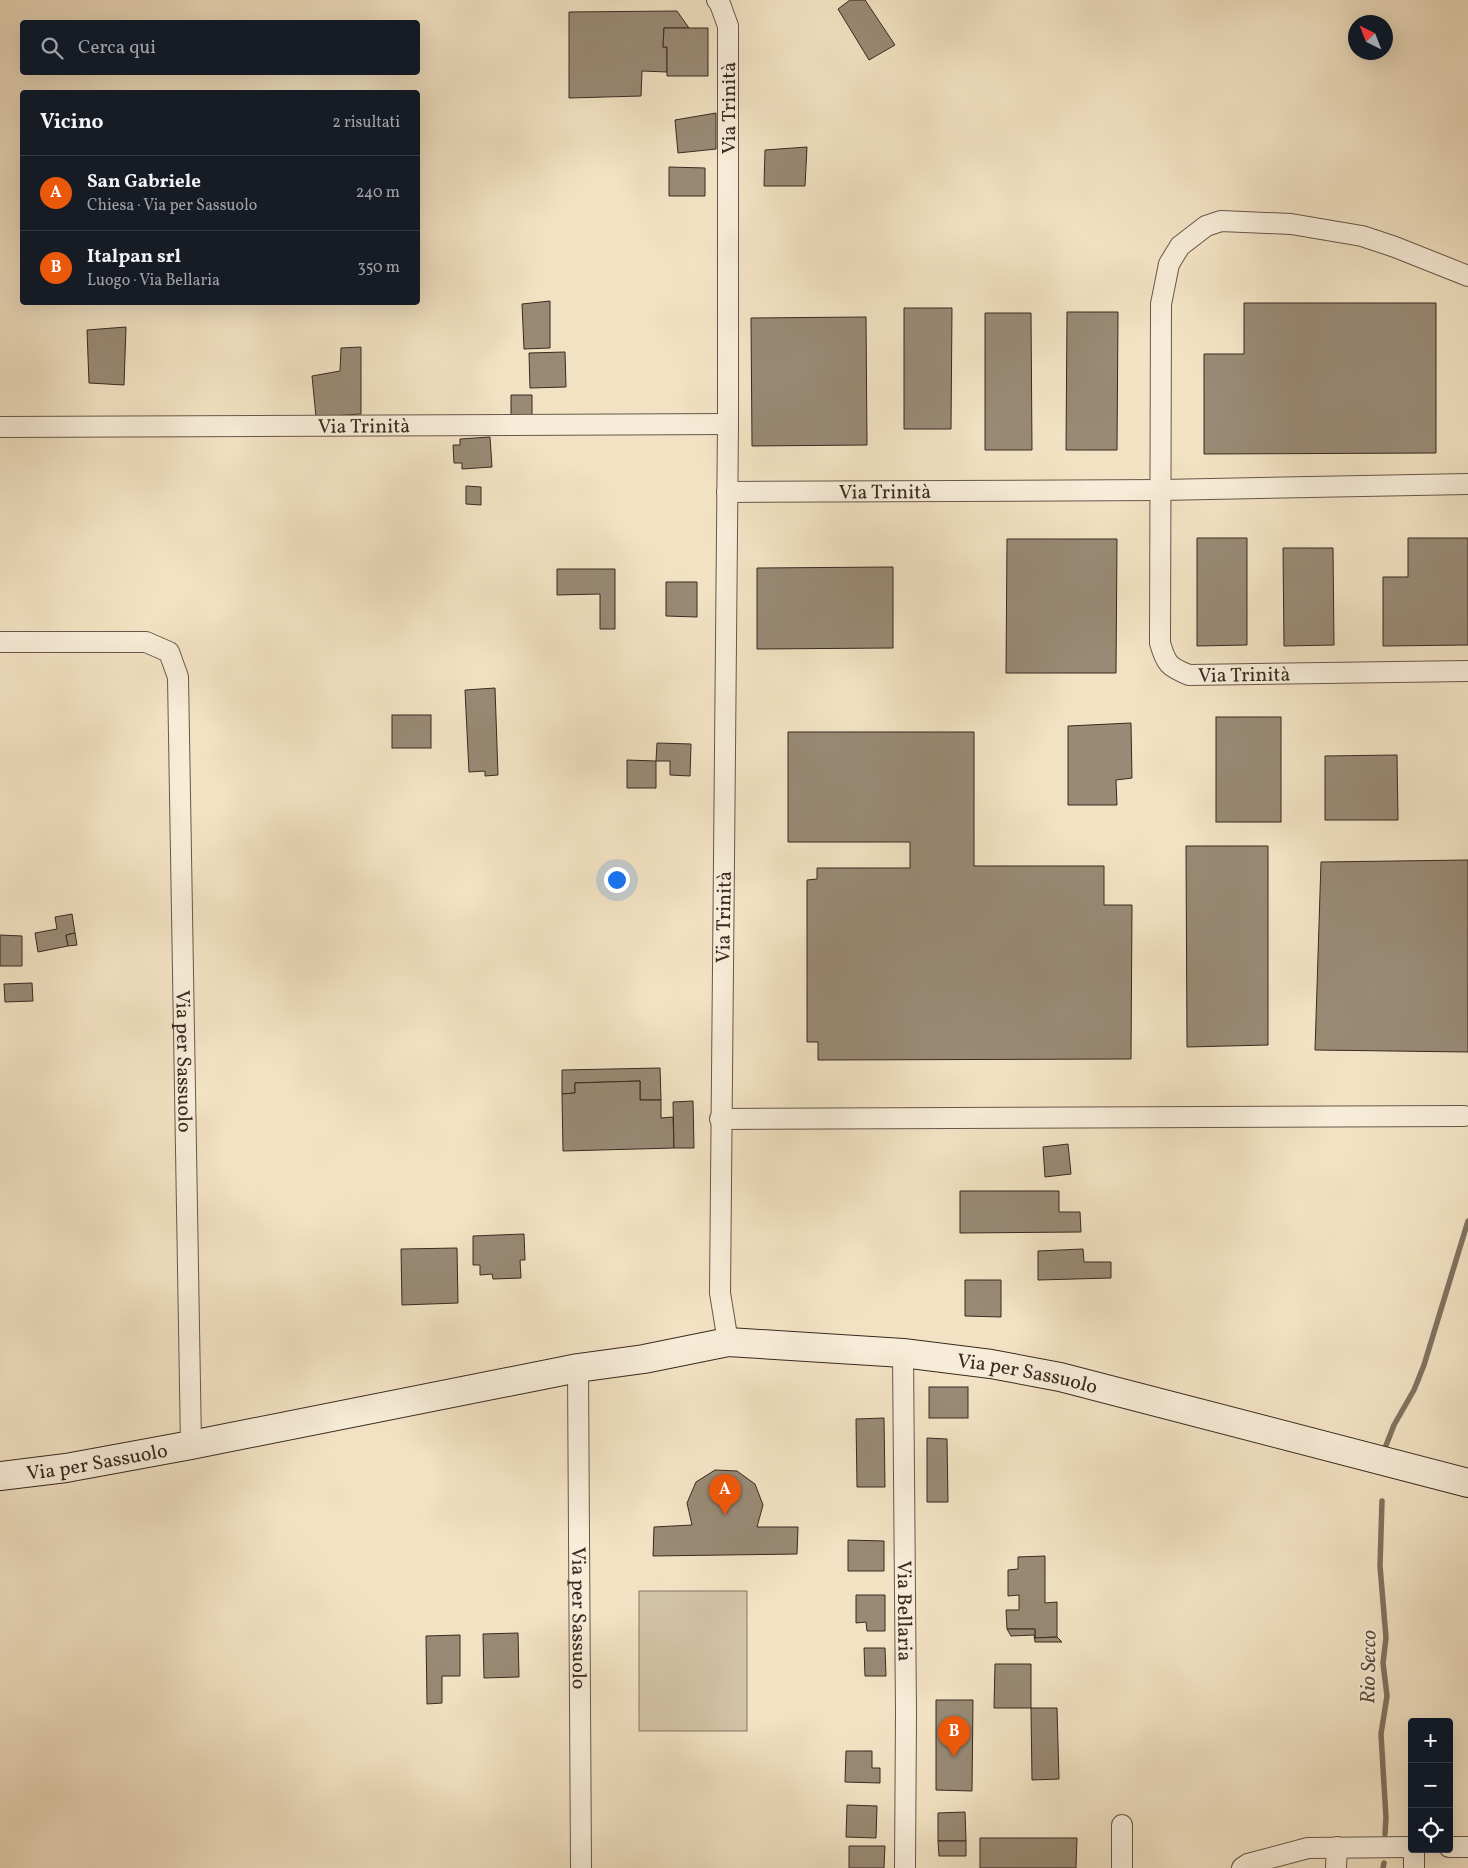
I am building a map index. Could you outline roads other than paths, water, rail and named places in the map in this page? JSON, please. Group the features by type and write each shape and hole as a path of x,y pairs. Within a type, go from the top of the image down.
{"main road":[{"name":"Via per Sassuolo","path":"0,1476 66,1468 191,1445 578,1368 644,1359 728,1342 903,1354 991,1364 1060,1377 1468,1483"}],"street":[{"name":"Via Trinità","path":"719,1 728,26 728,424 720,1118 720,1293 728,1342"},
{"name":"Via Trinità","path":"1468,276 1362,236 1290,224 1221,221 1206,226 1180,246 1169,264 1161,304 1160,643 1165,658 1174,669 1189,674 1468,671"},
{"name":"Via Trinità","path":"0,427 728,424"},
{"name":"Via Trinità","path":"727,492 1161,490 1468,484"},
{"name":"Via per Sassuolo","path":"0,642 146,642 169,652 178,677 191,1445"},
{"path":"720,1118 1464,1116"},
{"name":"Via Bellaria","path":"903,1354 906,1868"},
{"name":"Via per Sassuolo","path":"578,1368 580,1868"},
{"path":"1122,1825 1122,1868"},
{"path":"1336,1847 1336,1868"},
{"path":"1453,1847 1468,1847"},
{"path":"1242,1868 1248,1864 1308,1848 1408,1848"},
{"path":"1413,1853 1414,1868"}],"waterway":[{"name":"Rio Secco","path":"1385,1448 1394,1425 1414,1390 1424,1365 1468,1221"},
{"name":"Rio Secco","path":"1382,1501 1380,1566 1386,1638 1383,1663 1387,1696 1381,1734 1386,1818 1385,1834"},
{"name":"Rio Secco","path":"1383,1868 1384,1863"}],"place":[{"name":"San Gabriele","path":"725,1515"},
{"name":"Italpan srl","path":"954,1757"}]}
